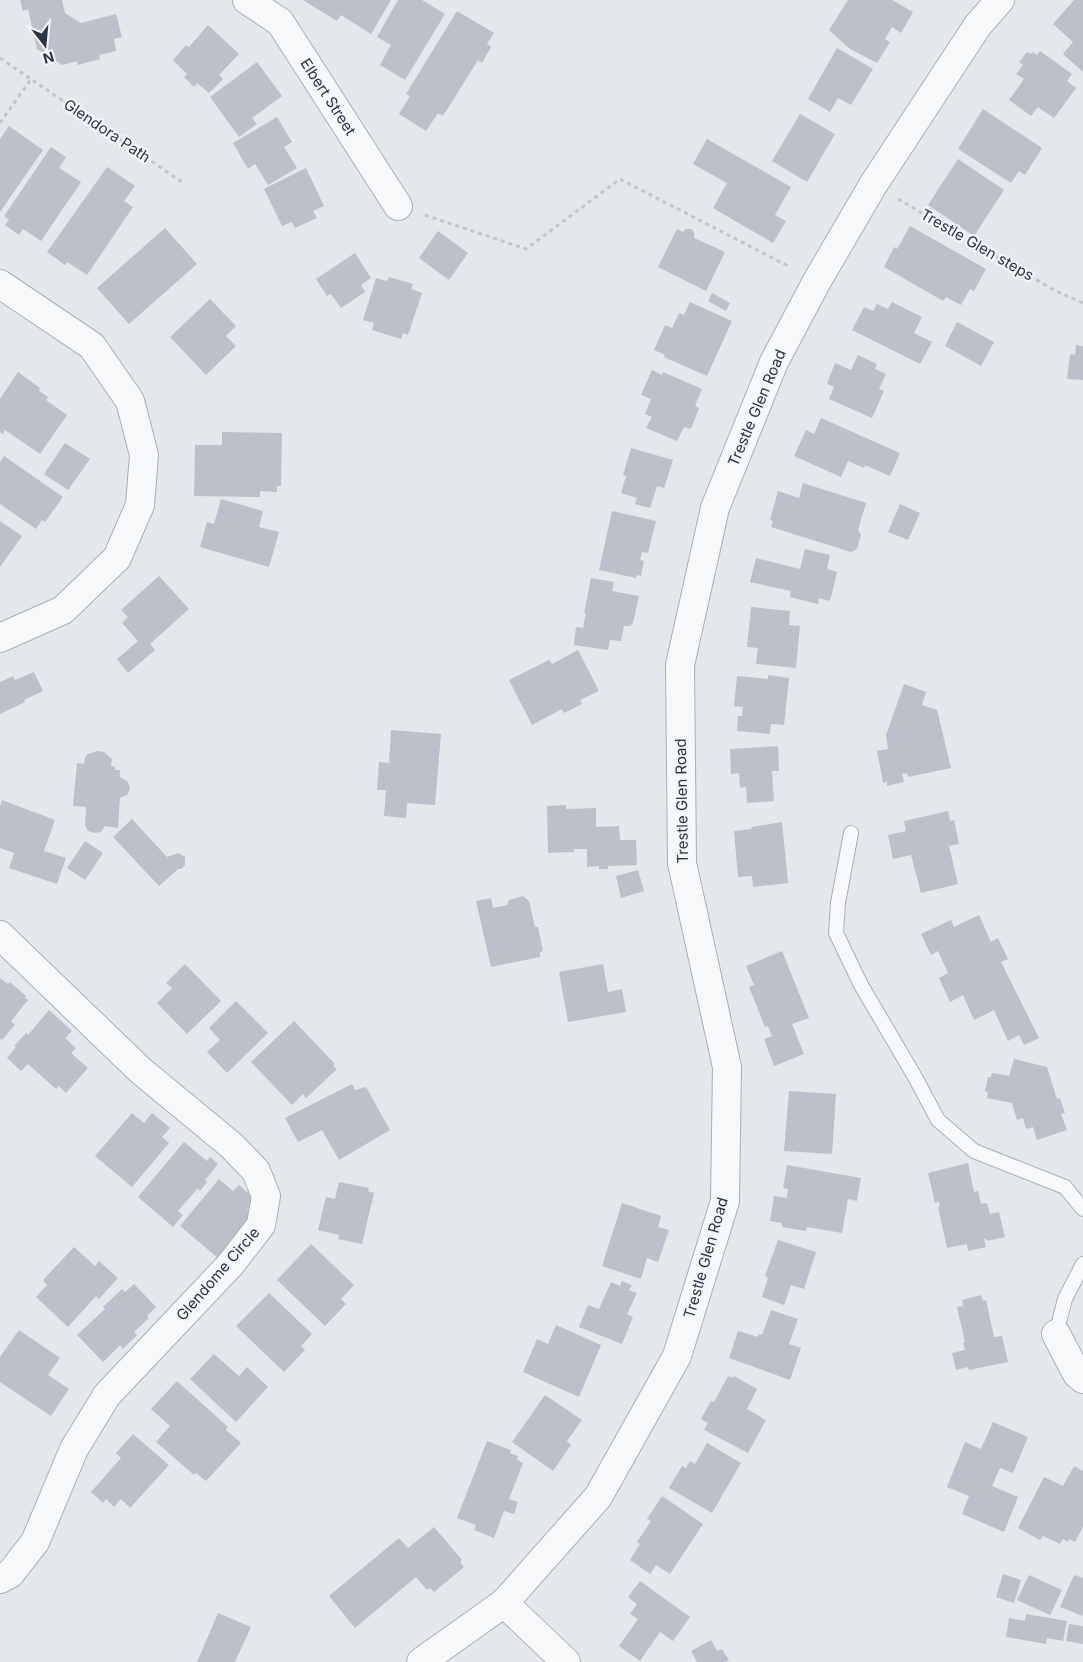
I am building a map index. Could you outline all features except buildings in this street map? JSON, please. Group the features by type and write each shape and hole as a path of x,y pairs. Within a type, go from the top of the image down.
{"street":[{"name":"Elbert Street","path":"246,0 280,22 398,206"},
{"name":"Trestle Glen Road","path":"421,1662 504,1603 598,1497 677,1356 726,1201 727,1067 682,863 680,665 716,508 774,362 817,281 873,184 978,25 1000,0"},
{"path":"0,284 92,346 130,401 144,455 140,505 117,558 63,610 0,638"},
{"name":"Glendome Circle","path":"0,935 140,1070 232,1146 256,1171 266,1196 261,1225 230,1265 107,1395 74,1449 35,1542 10,1574 0,1579"},
{"path":"1056,1334 1083,1380"},
{"path":"504,1603 566,1662"}],"lane":[{"path":"851,833 838,903 836,933 861,985 938,1120 974,1151 1065,1187 1083,1209"},
{"path":"1056,1334 1065,1299 1083,1264"}],"path":[{"name":"Glendora Path","path":"0,58 182,182"},
{"path":"0,123 31,79"},
{"path":"398,206 526,249 620,179 817,281"},
{"name":"Trestle Glen steps","path":"873,184 1054,290 1083,303"}]}
